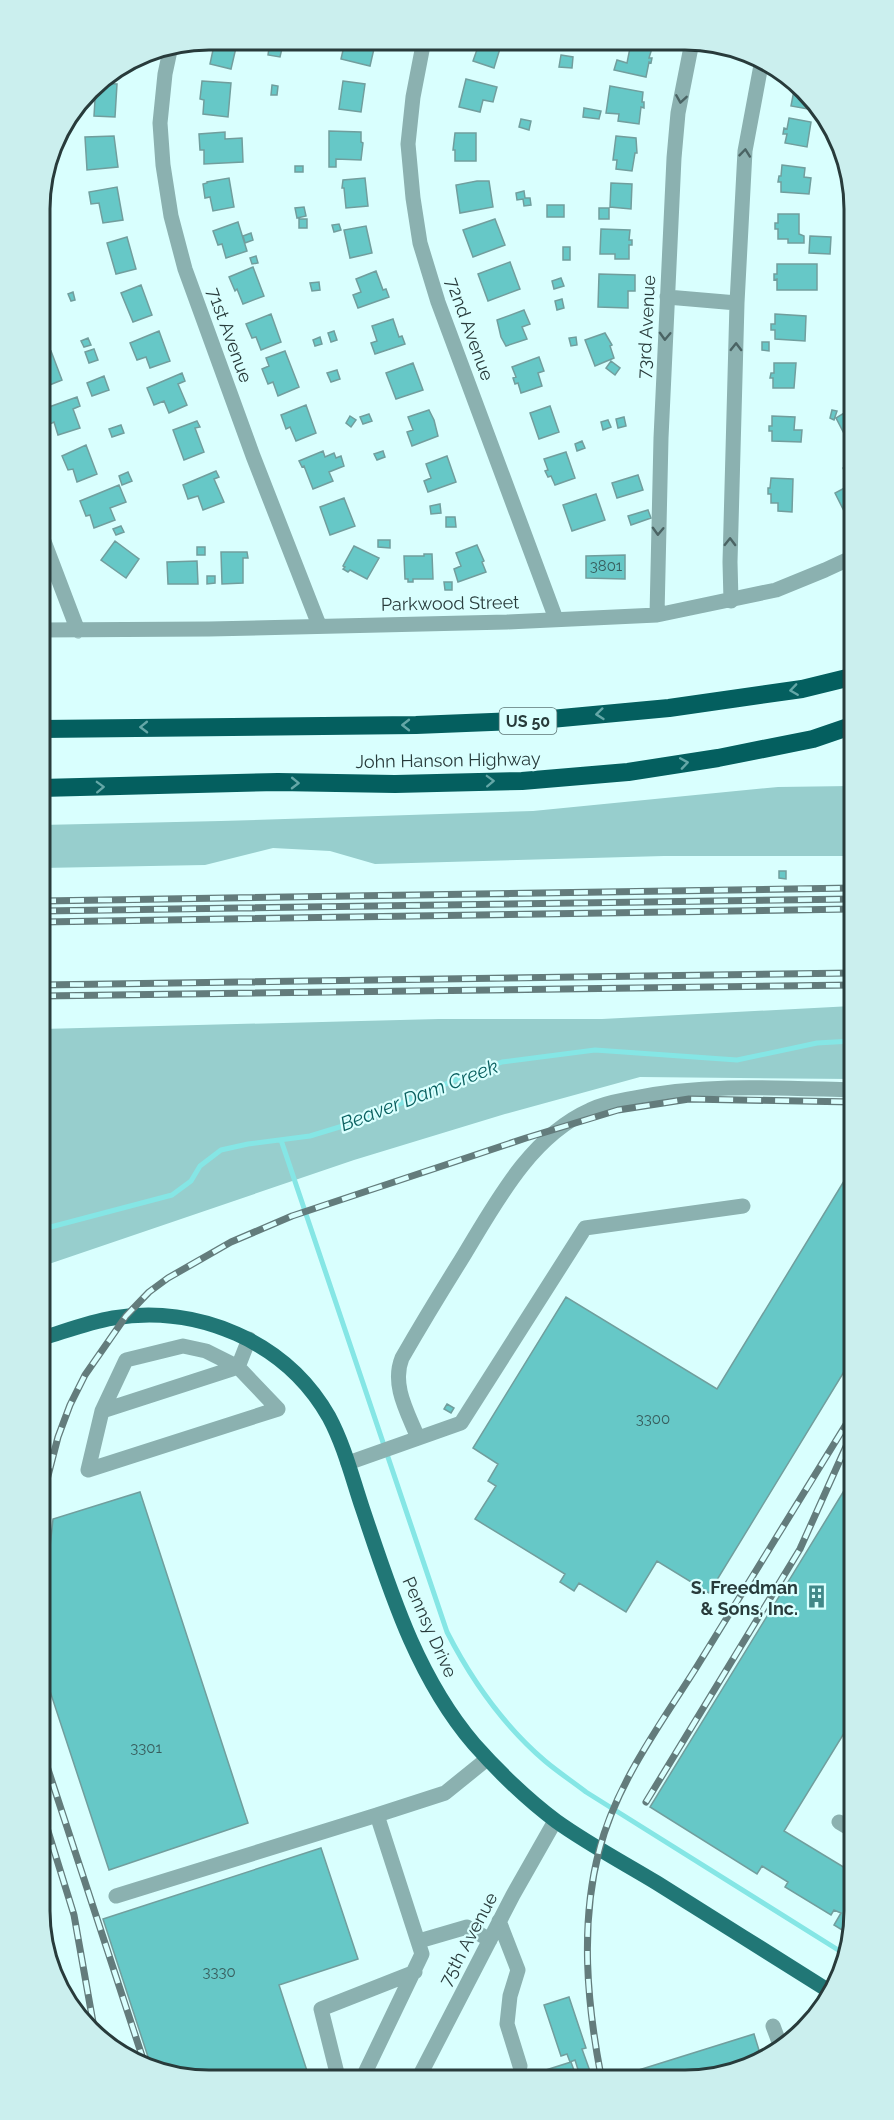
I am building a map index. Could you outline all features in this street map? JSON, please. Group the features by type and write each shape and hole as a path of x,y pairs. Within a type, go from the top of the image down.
{"highway":[{"name":"John Hanson Highway","path":"50,729 540,720 669,708 802,689 844,679"},
{"name":"John Hanson Highway","path":"50,788 278,782 395,784 534,780 628,772 718,758 813,739 844,728"}],"main road":[{"name":"Pennsy Drive","path":"50,1336 95,1322 142,1314 173,1315 220,1326 249,1339 274,1355 311,1391 335,1430 392,1595 419,1660 448,1710 488,1759 555,1821 825,1987"}],"street":[{"name":"72nd Avenue","path":"422,50 413,97 408,144 420,243 438,302 556,619"},
{"name":"73rd Avenue","path":"657,615 667,297 678,113 690,50"},
{"name":"71st Avenue","path":"169,55 160,123 171,216 185,269 253,456 319,625"},
{"path":"731,601 730,542 737,303 745,151 760,69"},
{"path":"667,297 737,303"},
{"path":"50,557 78,631"},
{"name":"Parkwood Street","path":"50,630 657,615 776,590 844,561"},
{"path":"418,1438 398,1386 397,1372 402,1358 486,1218 529,1159 554,1134 581,1114 600,1106 663,1092 720,1088 844,1090"},
{"path":"348,1463 461,1424 585,1228 743,1206"},
{"path":"238,1367 249,1339"},
{"path":"183,1346 206,1351 238,1367 278,1408 88,1470 102,1411 126,1360 183,1346"},
{"path":"102,1411 238,1367"},
{"path":"116,1896 445,1793 488,1759"},
{"path":"366,2070 422,1954 377,1815"},
{"name":"75th Avenue","path":"423,2070 499,1922 555,1821"},
{"path":"839,1822 844,1825"},
{"path":"499,1922 518,1970 510,1996 507,2024 519,2066"},
{"path":"419,1941 467,1927 490,1940"},
{"path":"336,2070 321,2009 415,1972"},
{"path":"773,2026 778,2040"}],"shaded area":[{"path":"844,786 844,856 664,856 375,864 330,851 273,848 205,865 50,868 50,825 533,811 778,787"},
{"path":"844,1006 844,1079 640,1077 505,1114 354,1160 50,1264 50,1029 439,1019 602,1019"}],"building":[{"path":"213,50 235,50 231,69 210,64"},
{"path":"269,50 282,50 280,57 268,55"},
{"path":"343,50 374,50 370,66 341,59"},
{"path":"477,50 500,50 494,68 473,61"},
{"path":"630,50 651,50 649,58 652,58 646,77 614,70 617,60 627,63"},
{"path":"561,55 573,57 572,68 559,67"},
{"path":"466,79 497,87 493,102 483,100 480,112 459,107"},
{"path":"202,81 231,83 228,117 203,114 204,100 200,99"},
{"path":"343,81 365,84 361,112 339,109"},
{"path":"111,84 117,84 115,117 94,116 95,97"},
{"path":"272,85 278,86 277,95 271,95"},
{"path":"610,86 643,92 644,108 641,107 639,124 618,121 619,114 606,113"},
{"path":"794,92 810,109 791,106"},
{"path":"584,108 601,111 599,119 583,117"},
{"path":"789,118 811,122 807,147 785,143 787,134 783,134 784,128 787,129"},
{"path":"521,119 531,121 529,130 519,127"},
{"path":"329,131 361,132 363,143 361,160 336,159 336,167 329,167"},
{"path":"225,132 225,139 242,138 243,162 204,164 204,150 200,150 199,134"},
{"path":"455,133 476,133 476,161 455,161 455,150 453,150"},
{"path":"114,136 118,167 87,170 85,137"},
{"path":"616,136 636,138 637,153 635,153 632,171 616,169 617,160 613,160"},
{"path":"782,165 805,168 804,177 811,178 809,194 781,192 781,182 778,182"},
{"path":"295,166 303,166 303,172 295,172"},
{"path":"229,178 234,207 213,211 210,197 205,198 203,184"},
{"path":"365,178 368,206 346,208 344,188 342,188 343,180"},
{"path":"489,181 493,207 460,213 456,185"},
{"path":"611,183 632,184 631,209 610,207"},
{"path":"117,187 123,220 103,223 99,203 91,204 89,192"},
{"path":"524,191 525,198 530,198 531,205 524,206 523,199 517,200 516,193"},
{"path":"547,205 564,205 564,217 547,217"},
{"path":"304,207 306,216 297,218 295,208"},
{"path":"599,208 609,208 609,219 599,219"},
{"path":"778,214 799,214 799,234 804,236 804,243 788,243 788,239 778,239 778,229 775,229 775,223 778,223"},
{"path":"299,219 307,219 307,228 299,228"},
{"path":"495,219 505,245 473,257 463,230"},
{"path":"238,222 247,251 226,258 222,244 218,245 213,231"},
{"path":"339,224 341,230 334,232 332,225"},
{"path":"366,226 372,253 350,258 344,230"},
{"path":"601,229 630,230 629,240 632,240 632,245 629,245 629,259 615,259 615,254 600,254"},
{"path":"251,233 253,240 245,243 243,236"},
{"path":"810,236 831,237 830,254 809,253"},
{"path":"127,237 136,269 116,274 107,243"},
{"path":"563,247 570,247 570,260 563,260"},
{"path":"256,256 258,263 252,264 250,258"},
{"path":"510,262 520,289 488,301 478,274"},
{"path":"777,264 817,264 817,290 777,290 777,279 774,280 774,274 777,274"},
{"path":"253,267 264,296 243,304 229,277"},
{"path":"376,271 383,290 386,289 389,297 358,308 353,295 361,292 356,279"},
{"path":"599,274 635,275 635,291 628,291 628,308 598,307"},
{"path":"561,278 564,286 554,289 552,281"},
{"path":"319,282 320,290 312,291 310,283"},
{"path":"141,285 152,315 133,322 121,293"},
{"path":"73,292 75,300 71,301 68,294"},
{"path":"562,299 564,308 557,310 555,301"},
{"path":"524,310 530,324 522,327 527,339 506,346 497,320"},
{"path":"271,314 281,342 261,350 256,337 252,338 246,324"},
{"path":"775,314 806,316 805,341 775,339 775,330 771,330 771,324 775,324"},
{"path":"393,319 399,337 402,336 405,344 375,354 371,343 377,341 372,326"},
{"path":"159,331 170,361 150,368 146,357 137,360 130,343"},
{"path":"334,331 337,340 331,342 328,333"},
{"path":"605,333 612,345 610,346 614,358 595,366 585,340"},
{"path":"320,337 322,344 315,346 313,340"},
{"path":"576,337 577,345 571,346 569,338"},
{"path":"88,338 91,345 84,347 81,341"},
{"path":"762,342 769,342 769,351 762,350"},
{"path":"94,349 98,360 89,363 85,352"},
{"path":"50,351 62,380 50,385"},
{"path":"285,351 299,387 278,396 273,382 268,384 262,369 269,366 266,358"},
{"path":"539,357 544,371 538,373 542,386 521,393 518,383 515,384 513,378 516,377 512,367"},
{"path":"611,361 620,368 615,375 606,368"},
{"path":"413,363 423,390 396,399 386,373"},
{"path":"774,363 796,363 794,388 773,388 773,378 770,378 771,373 774,373"},
{"path":"337,370 340,379 331,382 327,373"},
{"path":"182,373 185,381 178,384 187,405 169,413 164,401 154,405 147,388"},
{"path":"104,376 109,390 92,396 87,383"},
{"path":"77,397 80,406 73,409 80,428 58,435 54,422 50,424 50,407"},
{"path":"306,405 316,433 296,441 290,427 286,429 281,415"},
{"path":"550,406 559,432 539,439 530,413"},
{"path":"429,410 438,436 412,446 407,432 413,430 408,417"},
{"path":"832,410 837,411 834,420 830,418"},
{"path":"844,413 844,433 836,418"},
{"path":"369,414 372,421 363,424 360,417"},
{"path":"350,416 356,420 351,427 346,423"},
{"path":"772,416 795,417 794,430 802,430 801,442 772,441 772,431 769,431 769,426 772,426"},
{"path":"624,417 626,426 618,428 616,419"},
{"path":"608,420 611,427 603,430 601,422"},
{"path":"197,421 200,427 195,428 204,452 184,460 173,430"},
{"path":"121,425 124,433 112,437 109,429"},
{"path":"582,441 585,448 577,451 575,444"},
{"path":"86,445 97,474 77,482 73,469 68,470 62,456"},
{"path":"323,451 325,457 334,453 336,458 341,456 344,466 329,472 333,481 313,489 304,466 302,467 299,461"},
{"path":"383,451 385,457 377,460 374,454"},
{"path":"566,452 575,478 555,485 551,476 548,477 545,471 548,470 544,459"},
{"path":"447,456 456,482 428,492 424,481 431,478 426,464"},
{"path":"216,471 219,477 214,479 224,502 203,510 198,496 188,499 183,485"},
{"path":"128,472 132,481 122,485 119,476"},
{"path":"638,475 643,490 617,498 612,483"},
{"path":"771,478 793,479 792,512 778,511 778,503 771,503 768,488 770,488"},
{"path":"119,485 126,502 110,508 115,520 94,528 90,515 86,516 80,501"},
{"path":"844,488 844,511 835,493"},
{"path":"596,494 605,520 572,531 563,505"},
{"path":"344,498 355,526 330,535 320,507"},
{"path":"440,504 441,513 431,514 430,506"},
{"path":"648,510 651,518 631,525 628,516"},
{"path":"446,517 455,517 456,527 446,527"},
{"path":"121,526 124,532 116,535 113,529"},
{"path":"378,540 390,540 390,548 378,547"},
{"path":"115,541 139,559 126,578 101,560"},
{"path":"477,545 486,572 458,582 454,569 461,566 456,553"},
{"path":"354,546 379,558 367,579 343,569"},
{"path":"197,547 205,547 205,555 197,555"},
{"path":"221,552 247,552 248,558 243,558 243,583 222,584"},
{"path":"424,554 432,554 433,579 413,579 413,582 408,582 408,579 405,579 404,556 424,556"},
{"path":"625,555 625,579 586,578 586,556"},
{"path":"197,561 198,584 168,584 167,562"},
{"path":"207,576 215,576 215,583 207,584"},
{"path":"444,582 452,582 452,590 445,590"},
{"path":"779,871 786,871 786,879 779,878"},
{"path":"844,1181 844,1372 709,1593 657,1561 626,1612 579,1583 574,1591 560,1582 565,1574 475,1519 496,1486 488,1481 498,1464 473,1448 566,1297 717,1389"},
{"path":"447,1404 454,1408 451,1413 444,1409"},
{"name":"S. Freedman & Sons, Inc.","path":"844,1491 844,1733 784,1831 844,1867 843,1931 834,1925 841,1913 834,1910 831,1915 785,1887 788,1882 762,1866 757,1874 650,1807"},
{"path":"140,1492 248,1823 109,1870 50,1691 50,1547 53,1519"},
{"path":"321,1848 358,1959 279,1985 307,2070 198,2070 177,2067 149,2058 103,1919"},
{"path":"569,1997 586,2048 582,2049 590,2070 578,2070 575,2060 570,2062 567,2054 561,2056 544,2005"},
{"path":"754,2034 760,2052 727,2065 706,2069 639,2070"},
{"path":"571,2062 574,2070 546,2070"}],"waterway":[{"name":"Beaver Dam Creek","path":"50,1227 172,1195 191,1181 200,1166 221,1150 310,1136 369,1118 430,1090 502,1062 595,1050 737,1060 817,1043 844,1041"},
{"path":"281,1140 447,1632 478,1685 515,1733 550,1765 586,1792 839,1951"}],"railway":[{"path":"50,901 844,888"},
{"path":"50,911 844,899"},
{"path":"50,922 844,909"},
{"path":"50,985 844,973"},
{"path":"50,996 844,985"},
{"path":"50,1468 70,1405 85,1375 126,1316 149,1292 168,1278 231,1242 292,1216 526,1138 618,1110 689,1099 844,1102"},
{"path":"600,2070 589,1992 589,1907 599,1851 616,1802 654,1733 844,1428"},
{"path":"646,1802 800,1549 844,1451"},
{"path":"50,1775 142,2056"},
{"path":"50,1837 74,1915 93,2020"}],"place":[{"name":"S. Freedman & Sons, Inc.","path":"816,1597"}]}
